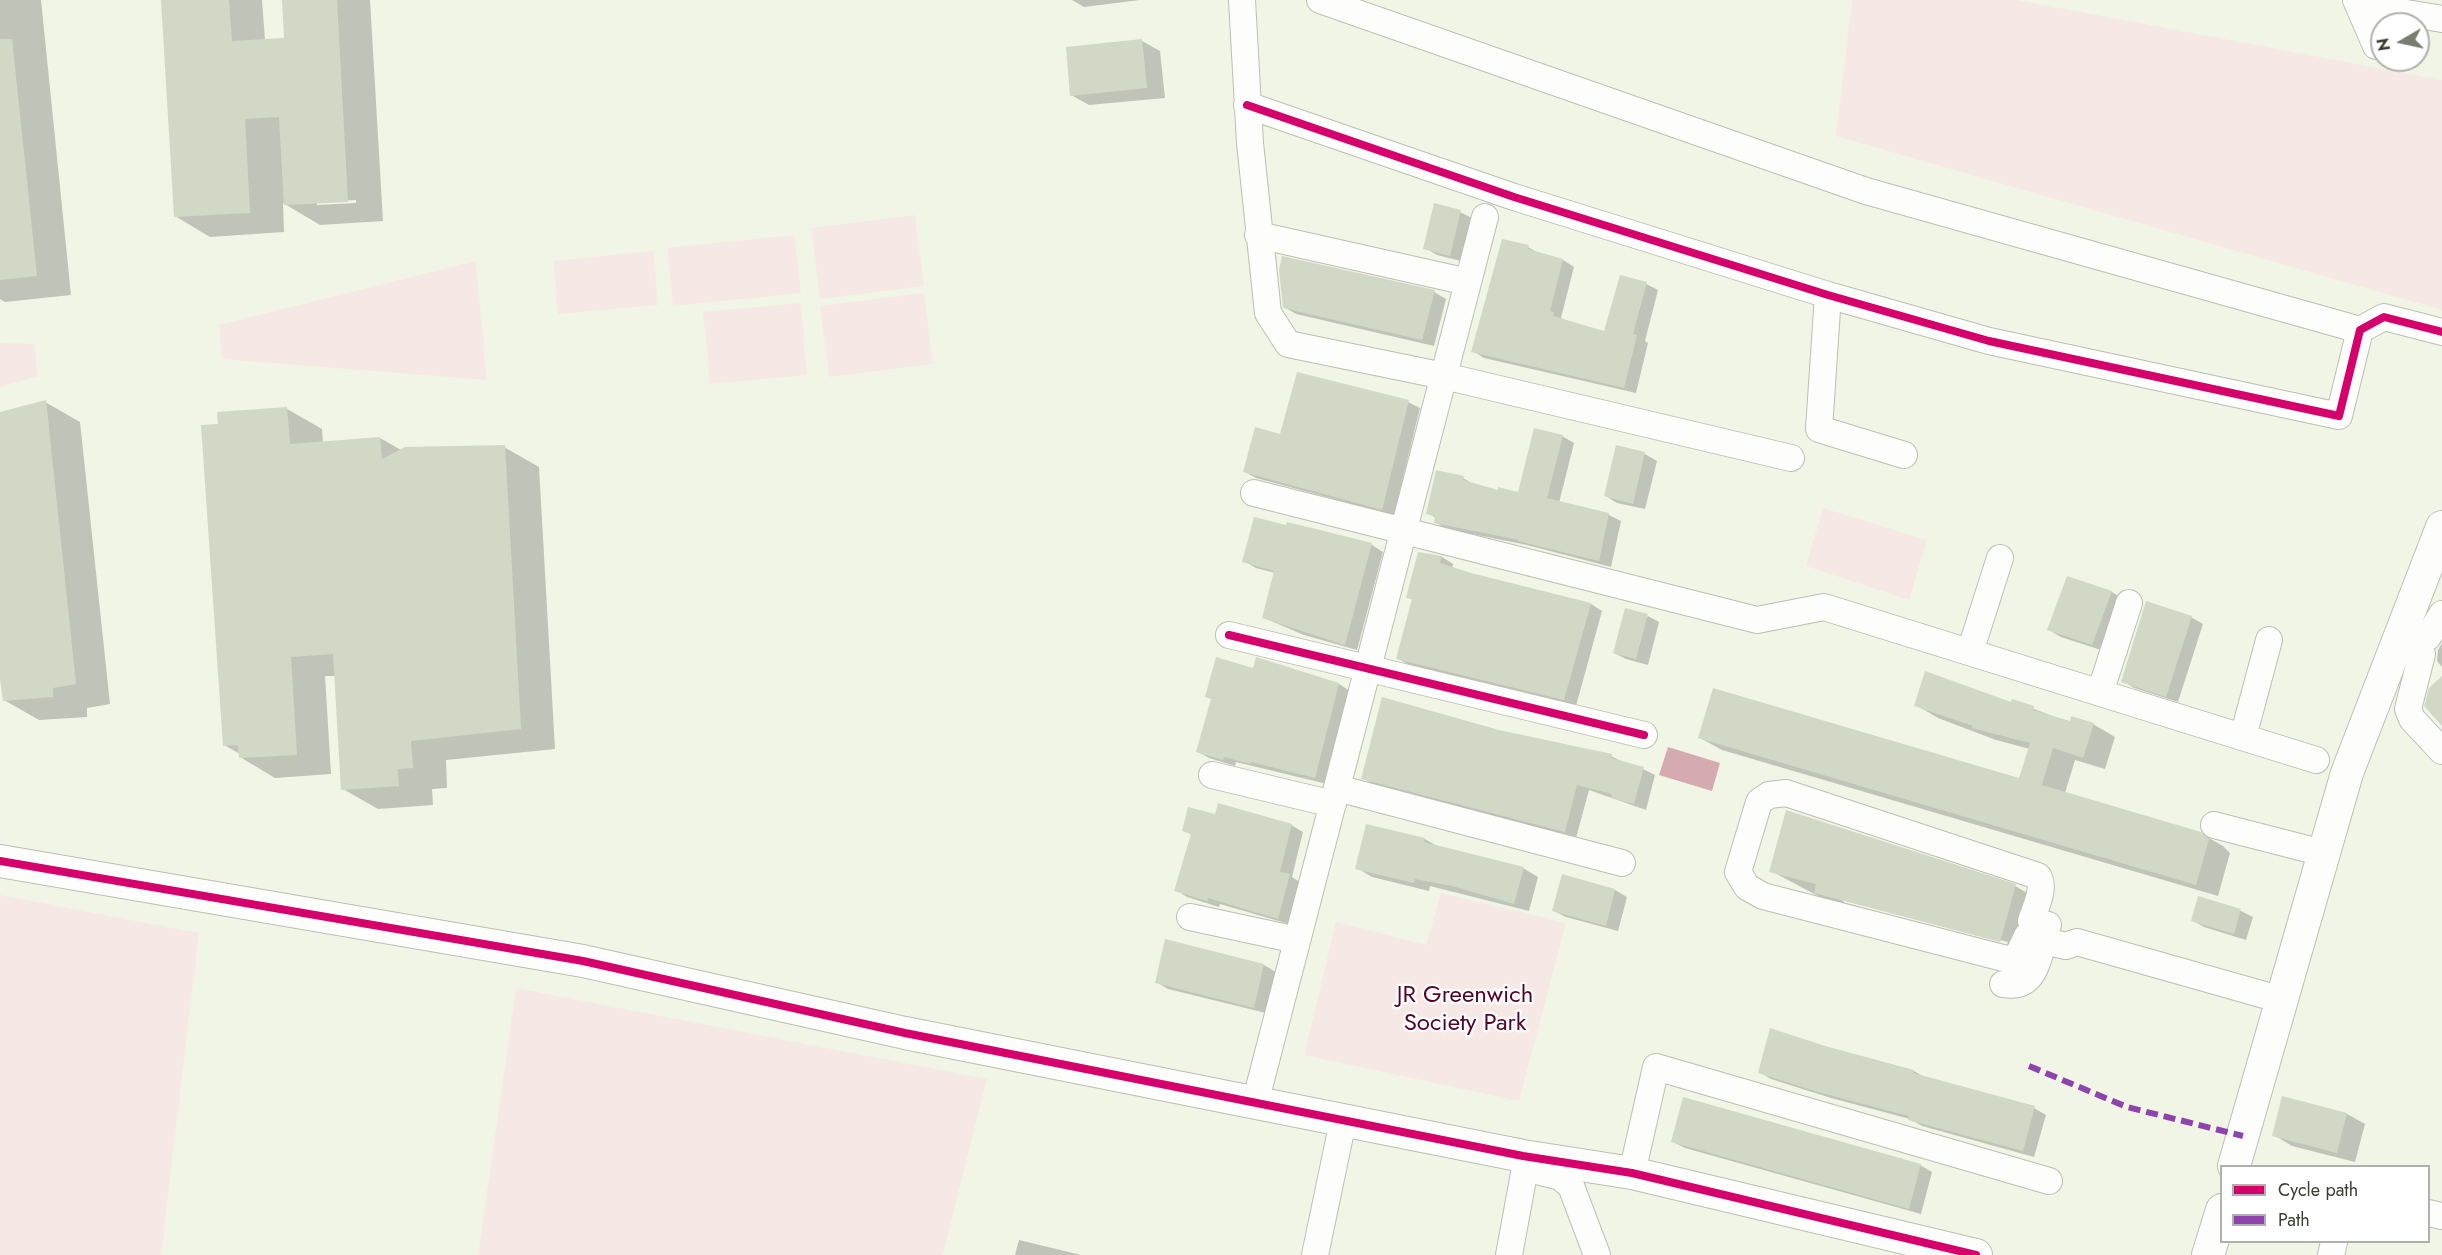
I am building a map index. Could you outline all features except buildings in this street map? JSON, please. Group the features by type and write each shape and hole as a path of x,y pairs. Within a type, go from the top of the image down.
{"street":[{"path":"1242,0 1247,105 1258,235 1268,313 1288,344 1444,376 1791,458"},
{"path":"1320,0 1866,191 2360,330 2384,317 2442,332"},
{"path":"2357,3 2442,19"},
{"path":"2357,3 2370,32"},
{"path":"1247,105 1515,196 1828,295 1989,341 2339,416 2360,330"},
{"path":"1255,1103 1485,217"},
{"path":"1258,235 1468,282"},
{"path":"1828,295 1819,429 1904,455"},
{"path":"1254,493 1757,620 1824,607 2316,760"},
{"path":"2440,540 2413,640 2408,709 2412,719 2442,751"},
{"path":"1970,652 2000,558"},
{"path":"2100,693 2129,603"},
{"path":"2235,1165 2347,773 2413,640 2442,614"},
{"path":"1229,635 1644,735"},
{"path":"2243,737 2269,640"},
{"path":"1212,774 1335,796 1622,863"},
{"path":"2003,984 2016,986 2025,982 2033,971 2037,930 2042,887 2042,881 2038,876 1786,793 1769,795 1759,801 1738,872 1747,887 1763,896 2013,960 2037,930 2058,888 2050,867 2038,862"},
{"path":"2214,825 2323,853"},
{"path":"0,861 583,961 905,1034 1255,1103 1342,1128 1525,1168 1560,1177 1571,1186 1597,1255"},
{"path":"1190,917 1297,940"},
{"path":"2037,930 2070,931 2077,942 2282,1000"},
{"path":"1632,1173 1656,1068 2049,1181"},
{"path":"1342,1128 1632,1173 1976,1255"},
{"path":"1315,1255 1342,1128"},
{"path":"1509,1255 1525,1168"},
{"path":"2208,1255 2220,1216"}],"green space":[{"path":"1852,0 2017,0 2370,66 2370,72 2400,72 2442,80 2442,310 1836,136"},
{"path":"915,215 924,286 820,299 811,228"},
{"path":"795,235 801,293 673,306 667,248"},
{"path":"653,251 658,305 558,314 553,261"},
{"path":"476,261 487,380 222,359 219,325"},
{"path":"924,293 933,364 829,377 820,306"},
{"path":"801,303 807,375 710,384 703,312"},
{"path":"0,343 34,344 38,376 0,387"},
{"path":"1823,508 1927,540 1909,600 1806,566"},
{"name":"JR Greenwich Society Park","path":"1441,893 1566,923 1519,1101 1304,1055 1336,922 1426,945"},
{"path":"0,895 199,933 161,1255 0,1255"},
{"path":"516,988 987,1079 943,1255 478,1255"}],"shaded area":[{"path":"1668,747 1720,763 1712,791 1659,775"}],"marked path":[{"path":"2029,1066 2127,1107 2243,1136"}],"cycle path":[{"path":"1247,105 1514,197 1828,295 1989,341 2339,416 2360,330 2384,317 2442,332"},
{"path":"1229,635 1644,735"},
{"path":"0,861 583,961 905,1033 1523,1156 1632,1173 1976,1255"}]}
